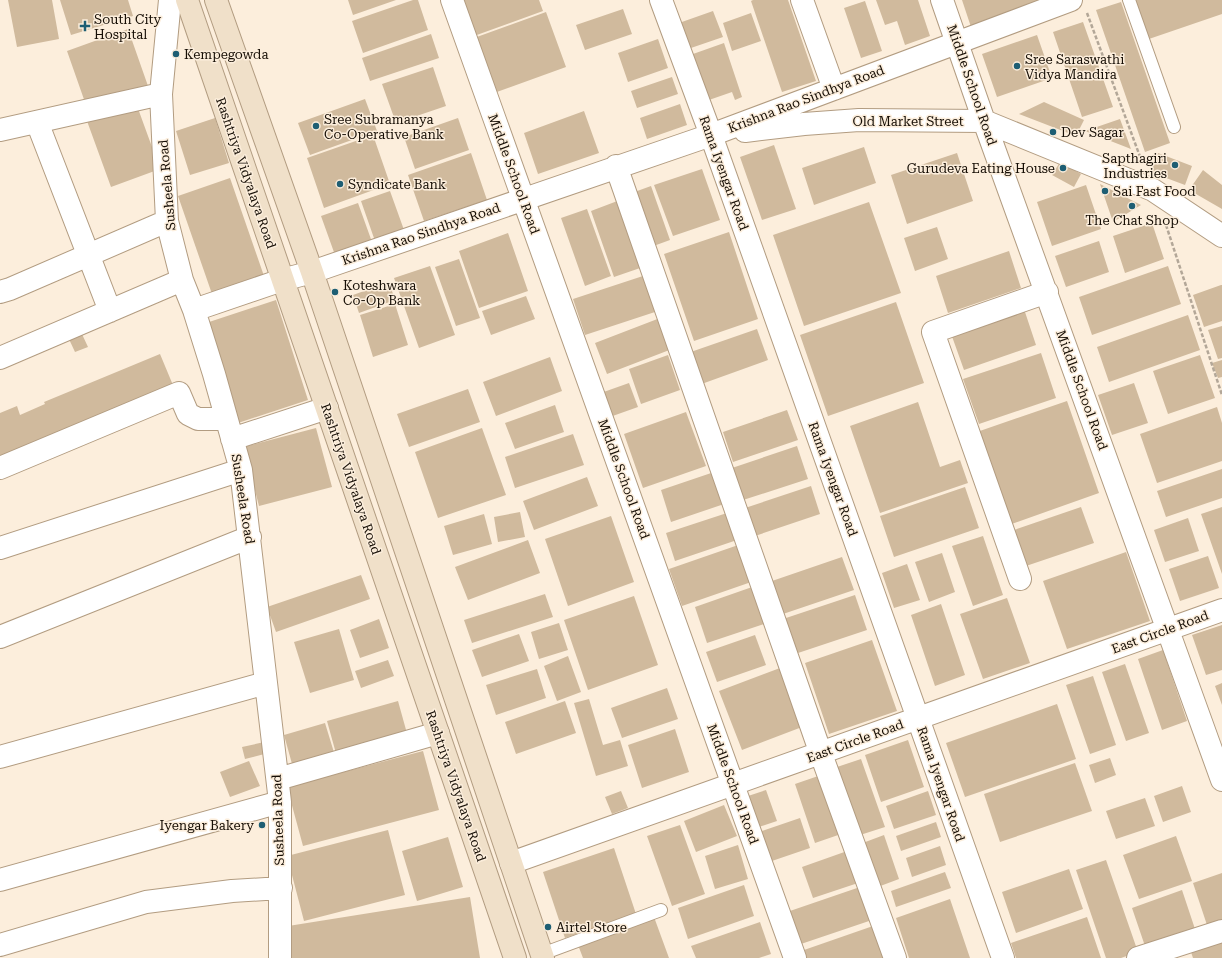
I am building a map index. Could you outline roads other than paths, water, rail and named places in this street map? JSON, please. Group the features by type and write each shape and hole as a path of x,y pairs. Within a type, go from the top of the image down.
{"main road":[{"name":"Rashtriya Vidyalaya Road","path":"187,0 515,958"},
{"name":"Rashtriya Vidyalaya Road","path":"216,0 312,272 542,956"}],"street":[{"name":"Susheela Road","path":"170,0 161,94 167,221 182,280 194,310 241,470 280,802 280,958"},
{"name":"Middle School Road","path":"452,0 795,958"},
{"name":"Rama Iyengar Road","path":"661,0 711,135 1003,958"},
{"path":"802,0 834,89"},
{"name":"Middle School Road","path":"942,0 984,121 1222,780"},
{"name":"Krishna Rao Sindhya Road","path":"194,310 282,280 312,272 616,166 711,135 1071,0"},
{"path":"0,130 161,94"},
{"name":"Old Market Street","path":"711,135 804,124 859,120 984,121 1153,190 1222,236"},
{"path":"37,122 110,311"},
{"path":"616,166 821,754 895,958"},
{"path":"0,292 88,256 167,221"},
{"path":"0,358 182,280"},
{"path":"1020,580 933,332 1047,292"},
{"path":"0,468 179,393 188,414 229,429 327,408"},
{"path":"0,548 241,470"},
{"path":"0,637 250,537"},
{"name":"East Circle Road","path":"511,863 821,754 1222,610"},
{"path":"0,757 266,683"},
{"path":"278,779 438,734"},
{"path":"0,880 280,802"},
{"path":"3,958 0,946 146,902 232,891 280,888"},
{"path":"1138,958 1222,931"}],"lane":[{"path":"1129,0 1174,127"},
{"path":"542,956 661,910"}],"place":[{"name":"South City Hospital","path":"85,26"},
{"name":"Kempegowda","path":"176,54"},
{"name":"Sree Saraswathi Vidya Mandira","path":"1017,66"},
{"name":"Sree Subramanya Co-Operative Bank","path":"316,126"},
{"name":"Dev Sagar","path":"1053,132"},
{"name":"Sapthagiri Industries","path":"1175,165"},
{"name":"Gurudeva Eating House","path":"1063,168"},
{"name":"Syndicate Bank","path":"340,184"},
{"name":"Sai Fast Food","path":"1105,191"},
{"name":"The Chat Shop","path":"1132,206"},
{"name":"Koteshwara Co-Op Bank","path":"335,292"},
{"name":"Iyengar Bakery","path":"262,825"},
{"name":"Airtel Store","path":"548,927"}]}
